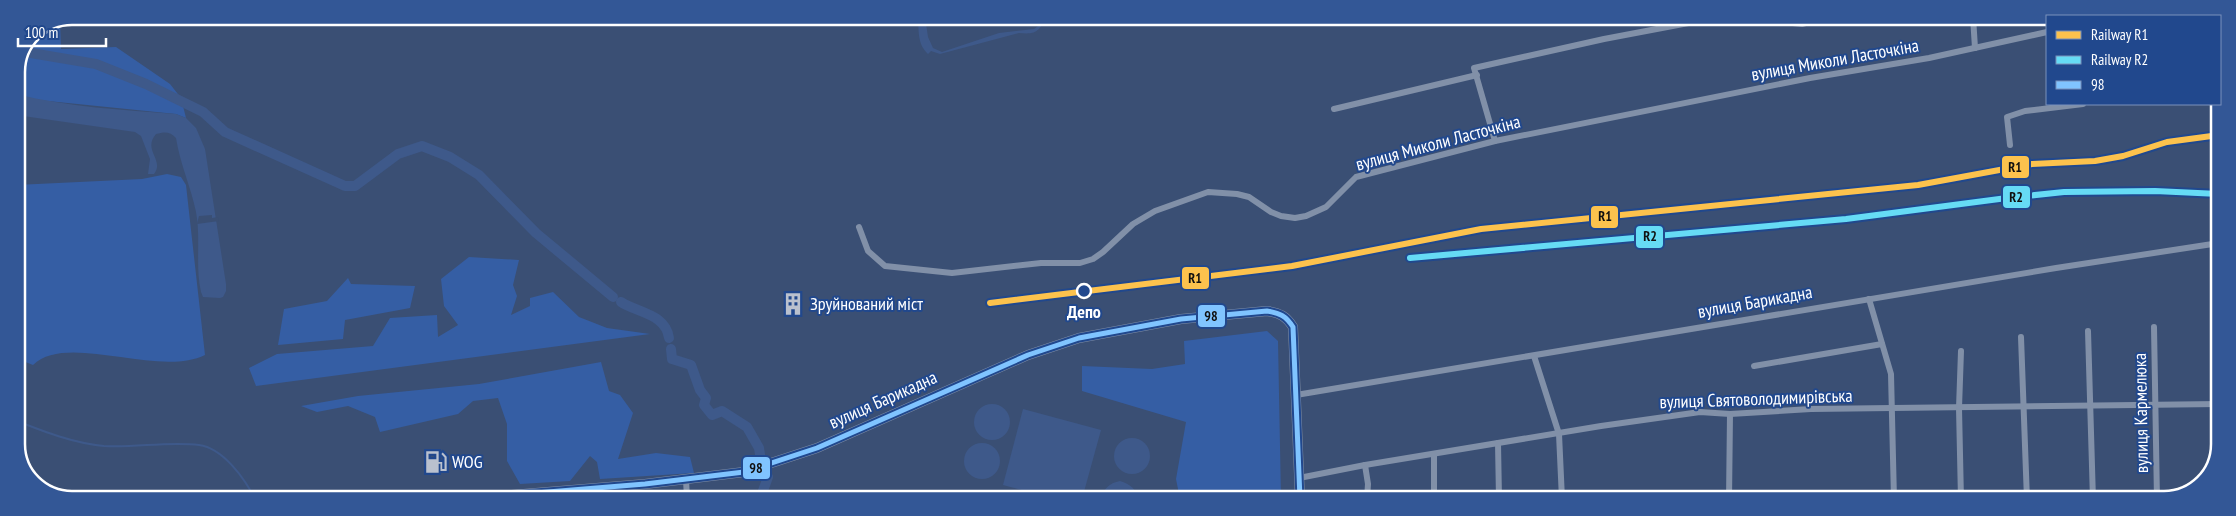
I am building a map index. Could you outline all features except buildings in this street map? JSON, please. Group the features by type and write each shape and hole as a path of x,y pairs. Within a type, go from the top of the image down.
{"main road":[{"name":"вулиця Барикадна","path":"613,491 744,472 817,448 1028,355 1079,338 1181,319 1267,311 1280,313 1288,319 1293,327 1296,395"},
{"path":"1296,395 1300,491"}],"street":[{"path":"1495,141 1474,68 1604,39 1678,25"},
{"path":"1974,25 1975,48"},
{"name":"вулиця Миколи Ласточкіна","path":"860,227 868,251 885,266 952,273 1041,263 1080,263 1098,256 1133,224 1155,211 1208,192 1237,194 1249,197 1271,212 1281,216 1301,217 1326,207 1356,177 1495,141 1975,48 2046,32"},
{"path":"1334,109 1477,75"},
{"path":"2010,145 2006,117 2025,111 2075,105"},
{"name":"вулиця Барикадна","path":"1296,395 1869,299 2211,244"},
{"path":"1869,299 1891,374 1894,491"},
{"name":"вулиця Кармелюка","path":"2154,327 2157,491"},
{"path":"2088,331 2093,491"},
{"path":"2021,337 2028,491"},
{"path":"1754,366 1882,344"},
{"path":"1961,351 1959,408 1961,491"},
{"path":"1534,356 1560,434 1562,491"},
{"name":"вулиця Святоволодимирівська","path":"1300,478 1498,443 1700,412 1730,414 1811,409 1893,410 2211,404"},
{"path":"1729,491 1730,414"},
{"path":"1498,443 1499,491"},
{"path":"1434,455 1434,491"},
{"path":"1365,465 1368,491"},
{"path":"686,479 687,491"}],"shaded area":[{"path":"919,25 926,25 928,37 933,48 942,52 999,33 1034,29 1042,25 1034,32 1019,33 940,54 931,51 928,54 924,50 920,42"},
{"path":"60,27 61,49 116,47 170,84 181,98 186,118 176,114 38,100 25,96 26,63 33,46 39,39 46,33"},
{"path":"25,96 76,105 176,114 186,118 196,128 205,149 226,284 226,291 223,297 203,297 201,292 198,272 196,212 176,138 167,133 156,134 151,145 157,169 154,174 148,174 150,159 141,136 135,132 25,116"},
{"path":"167,174 181,177 186,185 205,355 186,361 163,362 90,353 68,353 48,356 33,365 25,362 25,185 142,179"},
{"path":"469,257 519,260 513,285 517,296 511,315 530,306 530,298 553,292 579,317 607,328 650,334 256,386 249,368 277,354 373,346 390,318 437,315 438,337 458,325 444,306 441,279"},
{"path":"348,278 351,284 415,286 410,308 345,320 343,339 278,345 284,309 327,301"},
{"path":"1267,331 1278,341 1281,491 1178,491 1176,479 1186,422 1082,391 1082,366 1152,369 1185,364 1184,341"},
{"path":"601,362 609,391 620,395 633,413 618,459 656,453 690,457 694,473 600,479 597,462 590,456 570,481 520,484 507,461 507,424 498,398 473,401 458,414 380,432 375,417 348,406 317,412 301,406 358,396 479,384"},
{"path":"992,404 1005,409 1010,422 1005,435 992,440 979,435 974,422 979,409"},
{"path":"1023,409 1101,430 1084,491 1025,491 1003,485"},
{"path":"1132,438 1145,443 1150,456 1145,469 1132,474 1119,469 1114,456 1119,443"},
{"path":"982,443 995,448 1000,461 995,474 982,479 969,474 964,461 969,448"},
{"path":"1120,481 1132,487 1135,491 1105,491 1113,483"}],"pier":[{"path":"212,215 212,218 218,217 219,221 197,224 199,216"}],"waterway":[{"path":"30,53 96,64 146,84 203,112 225,132 345,186 355,186 398,154 422,146 450,157 479,175 536,233 613,297"},
{"path":"621,302 657,319 667,330 669,338"},
{"path":"671,349 672,359 691,365 700,390 706,398 704,405 712,415 722,411 747,427 759,448 761,461"},
{"path":"25,424 59,437 93,445 187,444 208,447 225,458 250,491"},
{"path":"763,491 768,477 765,471"}],"rail line":[{"name":"R1","path":"990,303 1292,266 1481,229 1918,185 2032,164 2095,161 2123,156 2167,142 2211,136"},
{"name":"R2","path":"1410,258 1846,219 2064,192 2155,191 2211,194"}],"transit line":[{"name":"98","path":"559,491 645,484 744,472 817,448 1028,355 1079,338 1181,319 1267,311 1282,316 1293,327 1300,491"}],"place":[{"name":"Депо","path":"1084,291"},
{"name":"Зруйнований міст","path":"793,304"},
{"name":"WOG","path":"436,462"}]}
